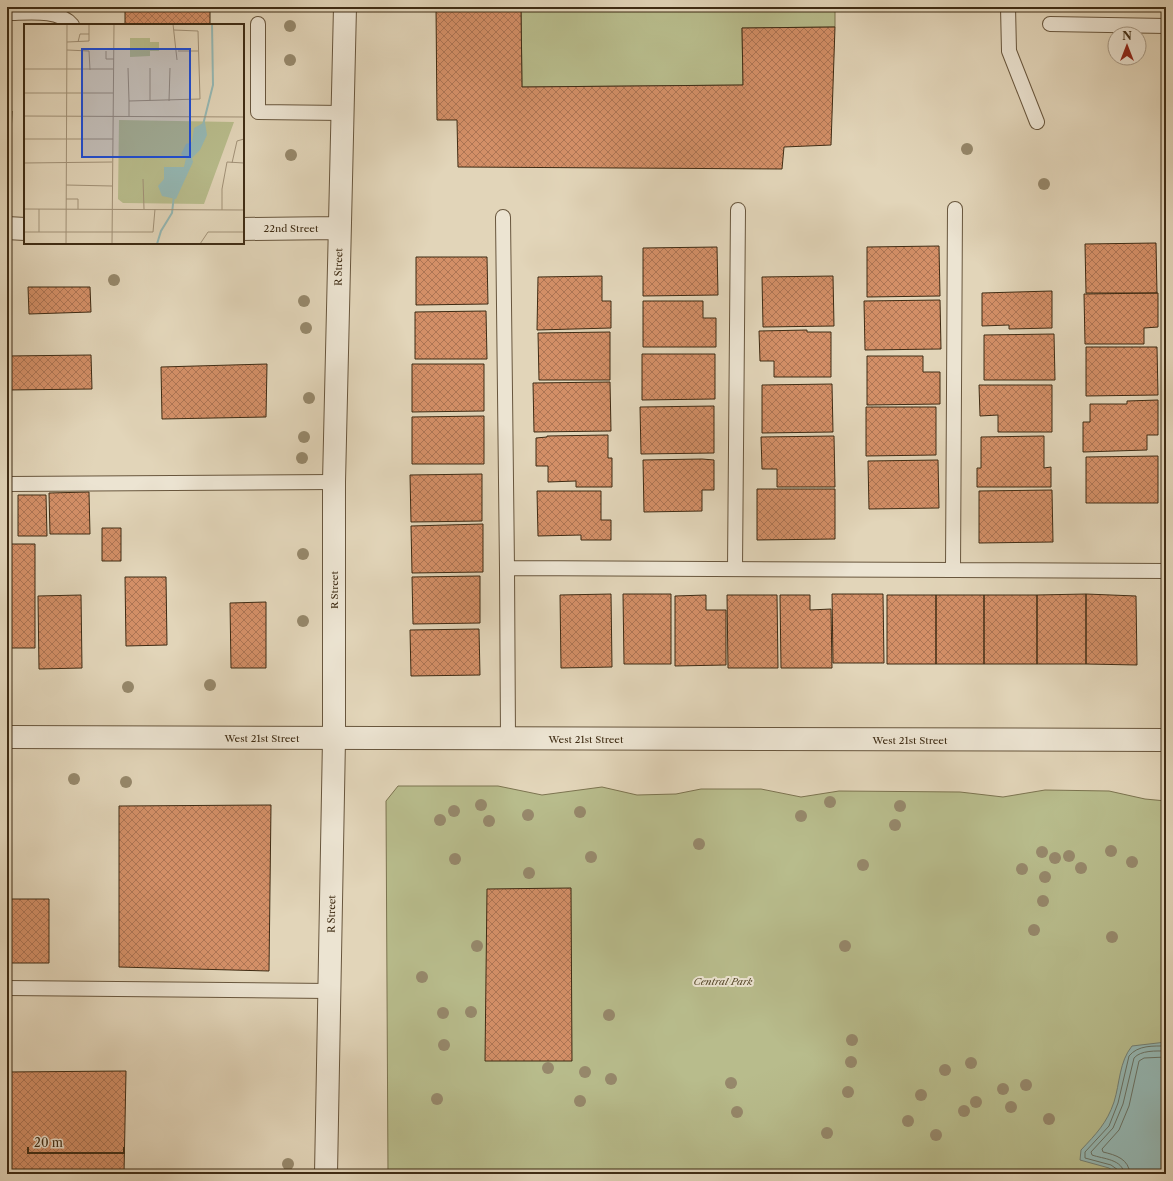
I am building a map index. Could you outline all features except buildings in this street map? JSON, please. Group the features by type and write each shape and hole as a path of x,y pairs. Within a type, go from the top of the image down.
{"street":[{"name":"R Street","path":"326,1174 334,739 334,482 345,7"},
{"path":"7,228 24,229"},
{"name":"22nd Street","path":"244,229 339,228"},
{"name":"West 21st Street","path":"7,736 334,739 1166,740"}],"lane":[{"path":"1008,7 1009,51 1038,122"},
{"path":"7,13 50,13 68,21 71,24"},
{"path":"258,24 258,112 343,113"},
{"path":"1050,24 1166,26"},
{"path":"953,570 955,209"},
{"path":"735,568 738,210"},
{"path":"504,217 508,739"},
{"path":"7,484 334,482"},
{"path":"506,568 1166,571"},
{"path":"7,988 330,991"}],"green space":[{"path":"521,7 835,7 835,27 742,28 743,85 522,87"},
{"name":"Central Park","path":"398,786 498,786 542,795 602,787 637,795 676,794 701,789 761,789 801,797 839,791 960,792 1003,797 1045,790 1109,791 1145,799 1166,801 1166,1174 388,1174 386,801"}],"water":[{"path":"1166,1042 1166,1174 1117,1174 1109,1168 1080,1160 1081,1150 1092,1139 1108,1116 1116,1095 1122,1066 1132,1046"}]}
